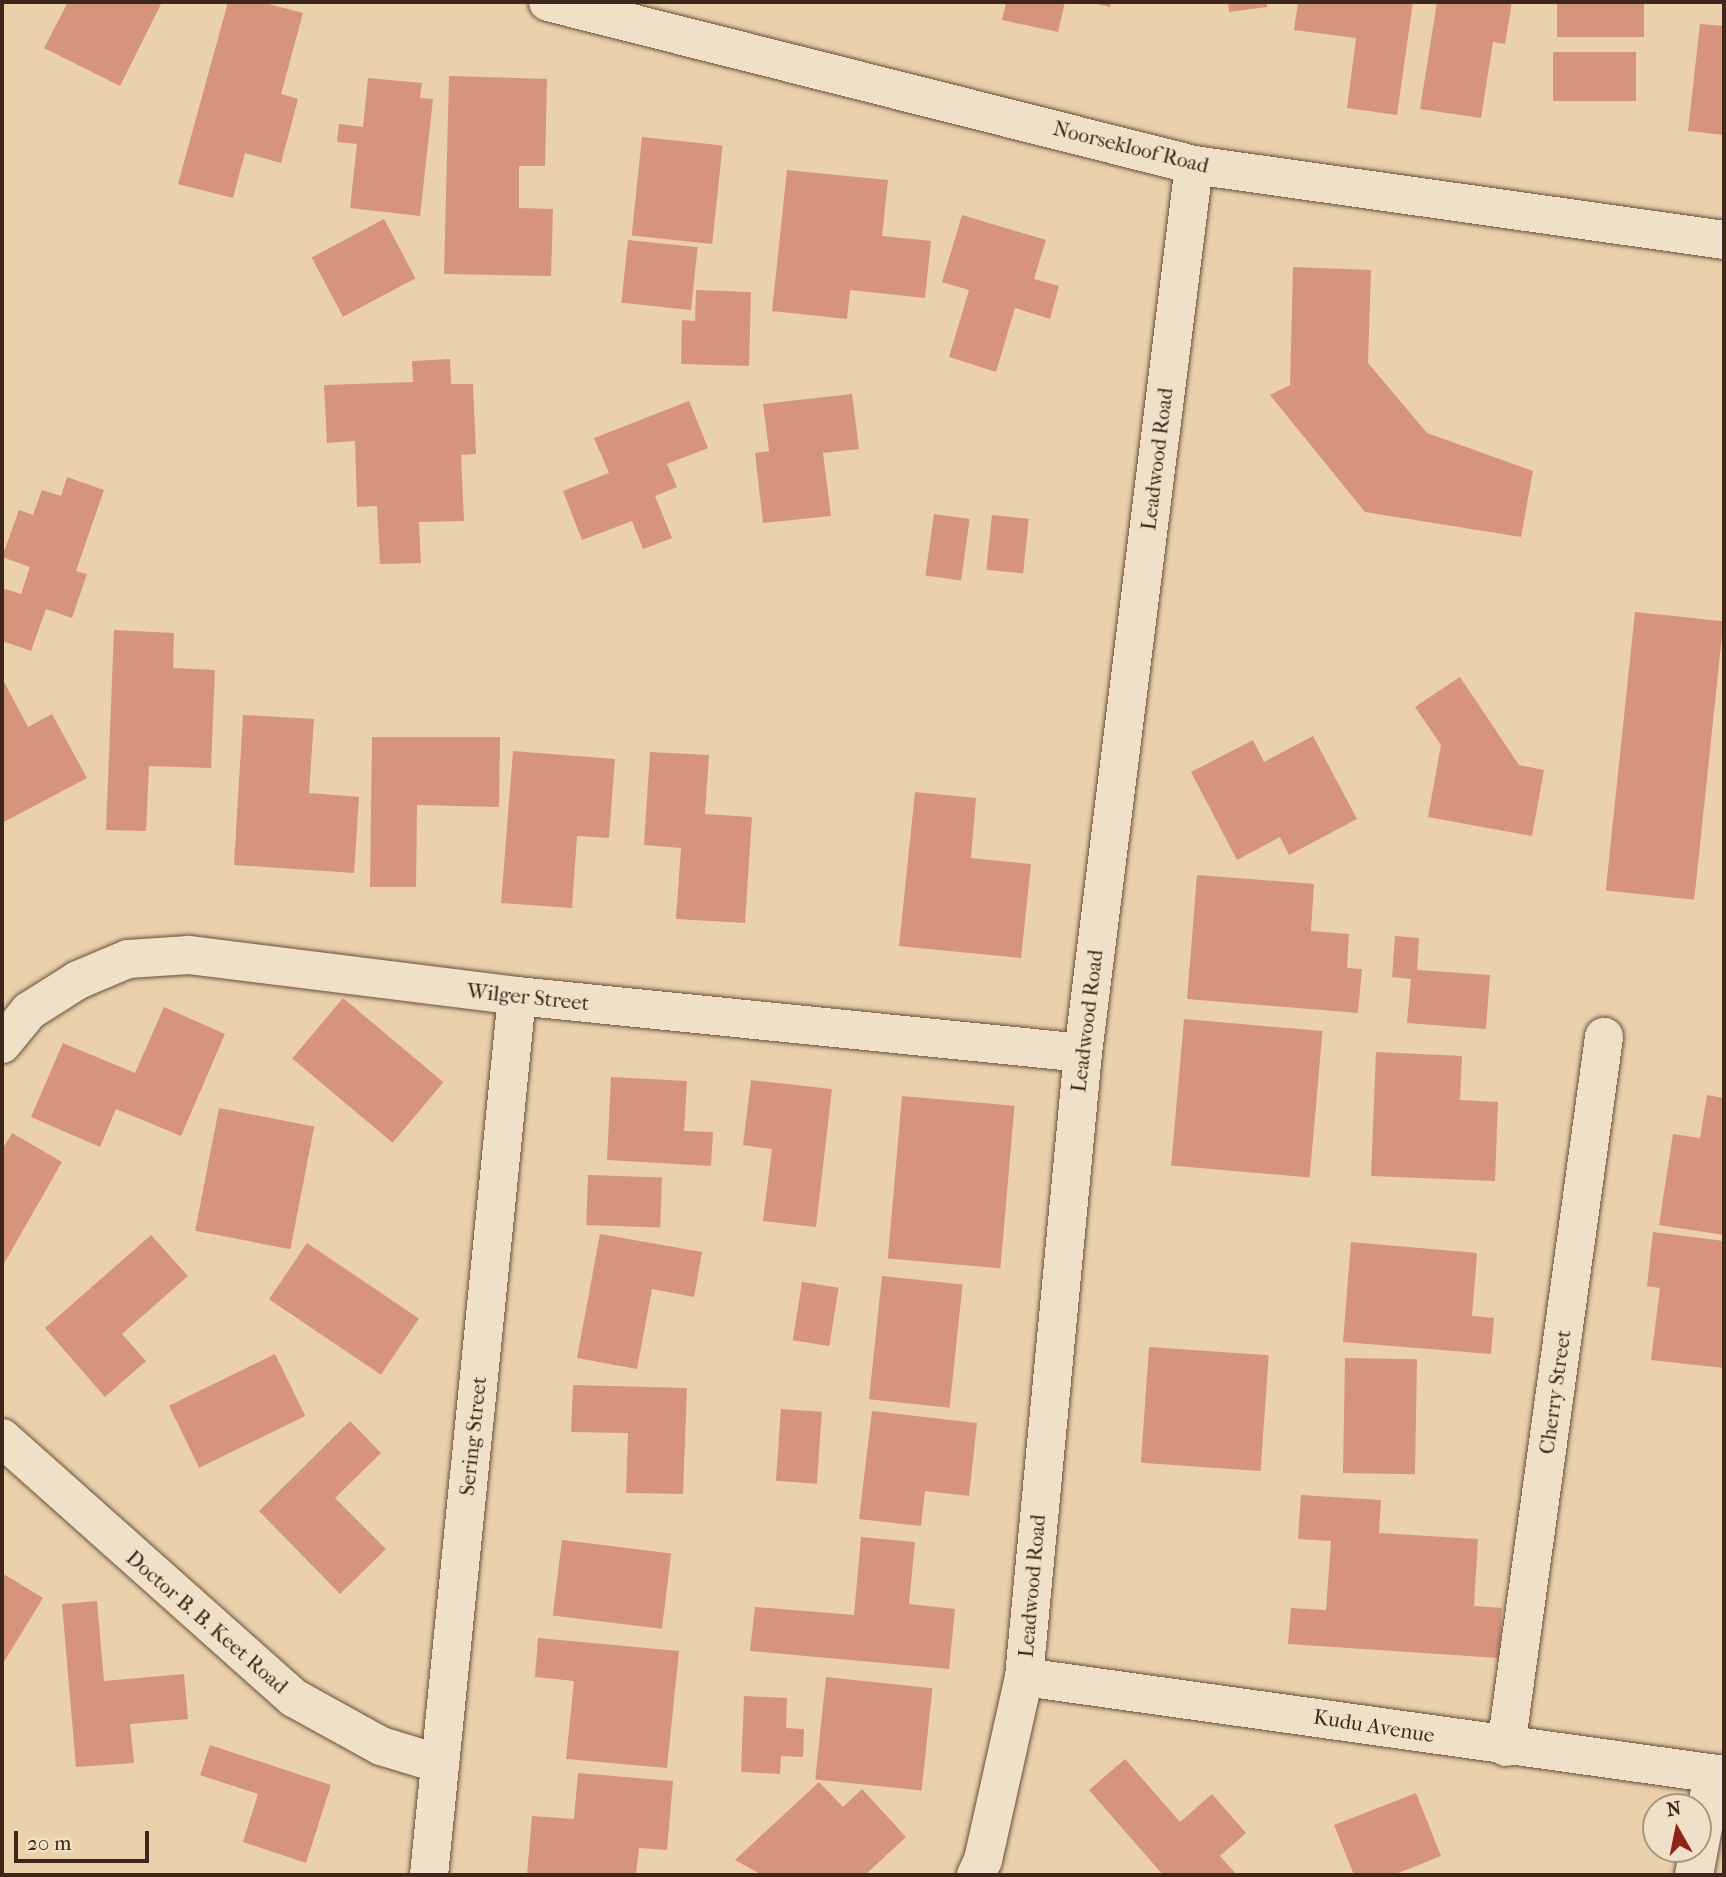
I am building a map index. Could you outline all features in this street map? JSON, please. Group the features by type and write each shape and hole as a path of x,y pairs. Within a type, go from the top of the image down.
{"street":[{"name":"Noorsekloof Road","path":"548,2 1194,165 1724,240"},
{"name":"Leadwood Road","path":"976,1875 983,1860 1024,1676 1083,1054 1194,165"},
{"name":"Wilger Street","path":"2,1044 29,1010 78,980 128,959 189,955 517,996 1083,1054"},
{"name":"Sering Street","path":"429,1875 517,996"},
{"name":"Cherry Street","path":"1506,1747 1604,1037"},
{"name":"Doctor B. B. Keet Road","path":"2,1438 294,1698 382,1746 440,1764"},
{"name":"Kudu Avenue","path":"1024,1676 1506,1747 1719,1775"},
{"path":"1694,1875 1719,1775"}],"building":[{"path":"68,2 162,2 120,86 44,48"},
{"path":"228,2 261,2 303,13 281,94 298,99 281,163 245,153 233,198 178,184"},
{"path":"1006,2 1065,2 1058,32 1002,20"},
{"path":"1089,2 1111,2 1110,7"},
{"path":"1228,2 1267,2 1267,7 1229,12"},
{"path":"1298,2 1413,2 1397,115 1347,108 1356,38 1294,30"},
{"path":"1437,2 1512,2 1505,44 1493,42 1481,118 1420,109"},
{"path":"1557,2 1644,2 1644,37 1557,37"},
{"path":"1700,24 1724,26 1724,135 1688,131"},
{"path":"1553,52 1636,52 1636,101 1553,101"},
{"path":"449,76 547,79 545,166 519,166 519,208 553,209 551,276 444,274"},
{"path":"368,78 422,83 420,98 433,99 420,216 350,208 357,144 337,142 339,124 363,127"},
{"path":"642,137 723,145 712,244 632,235"},
{"path":"787,170 888,180 882,236 931,241 925,298 850,290 847,319 772,311"},
{"path":"962,215 1046,240 1034,279 1059,286 1050,319 1015,308 996,372 949,357 969,290 942,282"},
{"path":"384,219 415,278 343,317 312,257"},
{"path":"628,240 698,247 691,310 621,303"},
{"path":"1293,267 1371,270 1368,363 1427,433 1533,471 1521,537 1365,512 1270,395 1290,385"},
{"path":"696,290 751,292 749,366 681,364 682,320 695,321"},
{"path":"450,359 451,384 473,384 476,454 461,455 464,521 419,522 421,563 380,564 377,506 357,507 355,441 327,443 324,385 413,382 412,361"},
{"path":"852,394 859,449 823,453 831,516 763,523 755,453 769,451 763,404"},
{"path":"689,401 708,448 667,464 677,487 655,496 672,538 643,549 632,521 582,540 563,491 609,473 594,438"},
{"path":"67,477 104,490 76,571 87,574 72,618 46,609 31,651 2,641 2,588 21,594 30,567 2,557 19,510 33,515 42,490 61,496"},
{"path":"934,514 970,519 961,580 925,575"},
{"path":"992,515 1029,519 1023,574 986,570"},
{"path":"1635,612 1724,621 1694,900 1606,890"},
{"path":"114,630 174,633 173,668 215,670 211,768 149,766 146,831 106,830"},
{"path":"1460,677 1519,765 1544,770 1532,836 1428,817 1441,745 1415,707"},
{"path":"2,678 28,727 52,714 87,778 2,823"},
{"path":"243,715 314,719 309,793 359,797 354,873 234,865"},
{"path":"1313,736 1357,819 1289,855 1280,837 1237,860 1191,772 1253,740 1264,762"},
{"path":"372,737 500,737 499,807 417,805 416,887 370,887"},
{"path":"513,751 615,759 609,838 577,836 572,908 501,903"},
{"path":"650,752 709,755 705,814 752,817 745,923 676,919 681,848 644,845"},
{"path":"915,792 976,798 971,858 1031,864 1021,958 899,946"},
{"path":"1197,875 1314,884 1311,931 1349,934 1347,968 1362,969 1358,1013 1187,999"},
{"path":"1395,936 1419,938 1417,970 1490,975 1486,1029 1407,1023 1411,979 1392,977"},
{"path":"343,998 443,1082 393,1143 292,1059"},
{"path":"164,1007 225,1034 181,1136 116,1109 100,1147 31,1117 63,1043 135,1073"},
{"path":"1184,1019 1322,1031 1310,1178 1171,1165"},
{"path":"1376,1052 1462,1056 1460,1100 1498,1102 1495,1181 1371,1176"},
{"path":"611,1077 687,1081 684,1131 713,1132 711,1166 607,1160"},
{"path":"751,1080 832,1089 816,1227 763,1221 772,1149 743,1145"},
{"path":"1707,1095 1724,1098 1724,1235 1659,1225 1673,1134 1700,1138"},
{"path":"902,1096 1015,1106 1000,1268 888,1258"},
{"path":"219,1108 314,1127 290,1249 195,1231"},
{"path":"12,1133 62,1162 2,1267 2,1150"},
{"path":"588,1175 662,1178 660,1228 586,1225"},
{"path":"1653,1232 1724,1241 1724,1368 1651,1360 1660,1288 1647,1286"},
{"path":"600,1234 702,1252 694,1297 652,1289 637,1369 577,1358"},
{"path":"151,1235 188,1276 122,1334 146,1361 105,1397 45,1328"},
{"path":"1351,1242 1477,1253 1472,1316 1494,1318 1491,1354 1343,1342"},
{"path":"307,1243 419,1318 381,1375 269,1299"},
{"path":"882,1276 963,1284 950,1408 869,1399"},
{"path":"802,1282 839,1288 829,1346 793,1340"},
{"path":"1149,1347 1269,1355 1261,1471 1141,1463"},
{"path":"275,1354 305,1416 199,1468 169,1406"},
{"path":"1345,1358 1417,1359 1415,1474 1343,1473"},
{"path":"573,1385 687,1388 683,1494 626,1493 628,1433 571,1432"},
{"path":"781,1409 822,1412 817,1484 776,1481"},
{"path":"872,1411 977,1423 969,1496 925,1491 921,1526 859,1519"},
{"path":"350,1421 381,1453 335,1498 386,1549 340,1594 259,1511"},
{"path":"1301,1495 1381,1500 1379,1533 1478,1539 1474,1606 1502,1608 1499,1658 1288,1644 1291,1608 1326,1610 1331,1541 1298,1539"},
{"path":"861,1537 915,1542 909,1604 955,1609 949,1669 750,1651 755,1607 854,1615"},
{"path":"562,1540 671,1553 662,1629 553,1615"},
{"path":"2,1573 43,1598 2,1665"},
{"path":"97,1601 104,1681 184,1674 188,1719 130,1724 134,1763 76,1767 62,1604"},
{"path":"538,1638 679,1651 667,1768 566,1759 574,1681 535,1677"},
{"path":"826,1677 932,1688 922,1791 815,1779"},
{"path":"744,1696 787,1698 786,1728 804,1729 803,1757 781,1756 780,1774 741,1772"},
{"path":"210,1745 331,1785 306,1863 243,1842 258,1794 200,1775"},
{"path":"1125,1759 1180,1822 1212,1794 1246,1833 1220,1856 1237,1875 1163,1875 1089,1790"},
{"path":"578,1773 673,1781 667,1850 639,1848 636,1875 527,1875 532,1816 574,1819"},
{"path":"819,1782 843,1807 862,1789 906,1837 865,1875 762,1875 735,1860"},
{"path":"1416,1793 1441,1856 1393,1875 1354,1875 1334,1825"}]}
